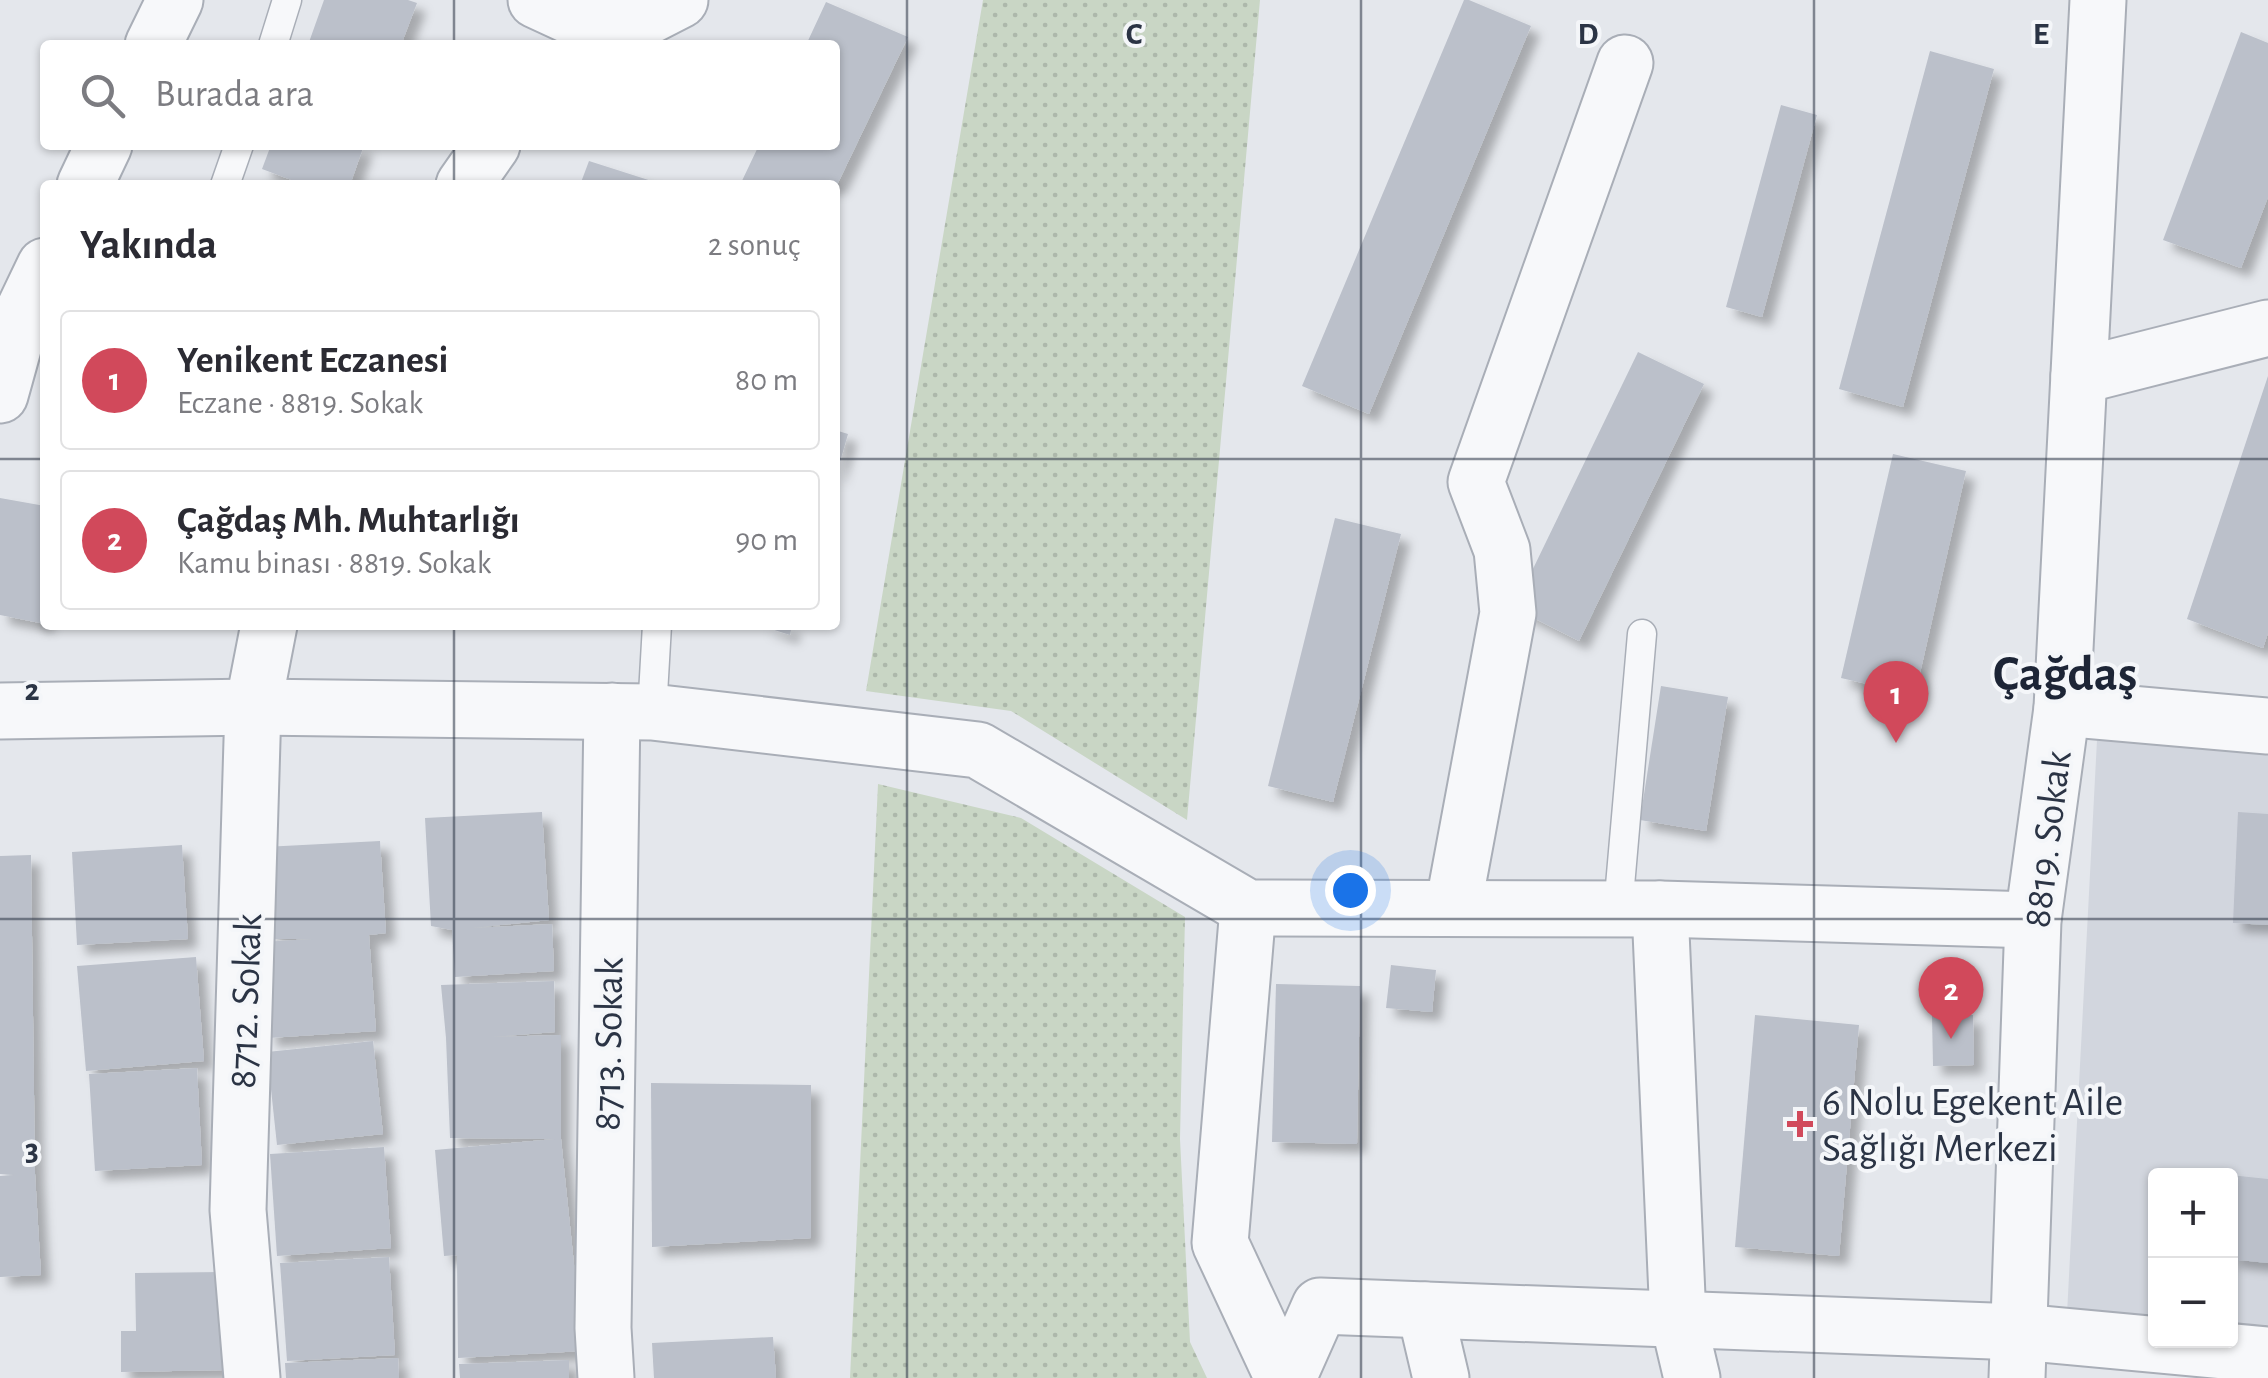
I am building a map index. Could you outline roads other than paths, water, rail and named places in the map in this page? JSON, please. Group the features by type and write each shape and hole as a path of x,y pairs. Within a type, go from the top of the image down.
{"street":[{"path":"155,40 175,0"},
{"path":"536,0 582,35 643,19 680,0"},
{"name":"8819. Sokak","path":"2018,1355 2033,920 2062,708 2098,0"},
{"path":"1453,908 1508,612 1502,550 1476,482 1625,63"},
{"path":"86,180 102,150"},
{"path":"468,180 488,150"},
{"path":"0,394 23,312 40,276"},
{"path":"2079,376 2268,328"},
{"name":"8712. Sokak","path":"252,1378 238,1210 253,708 268,630"},
{"path":"0,711 253,708 632,712 978,750 1248,908 1639,909 2033,920"},
{"path":"2062,708 2268,726"},
{"name":"8713. Sokak","path":"606,1378 603,1328 632,712"},
{"path":"1248,908 1220,1243 1286,1378"},
{"path":"1639,909 1678,1319 1692,1378"},
{"path":"1286,1378 1320,1306 1678,1319 2018,1355 2268,1355"},
{"path":"1425,1310 1440,1378"}],"lane":[{"path":"275,40 287,0"},
{"path":"228,180 237,150"},
{"path":"632,712 656,630"},
{"path":"1639,909 1642,634"}],"place":[{"name":"Yenikent Eczanesi","path":"1896,743"},
{"name":"Çağdaş Mh. Muhtarlığı","path":"1951,1039"},
{"name":"6 Nolu Egekent Aile Sağlığı Merkezi","path":"1800,1124"}],"district":[{"name":"Çağdaş","path":"2065,672"}]}
